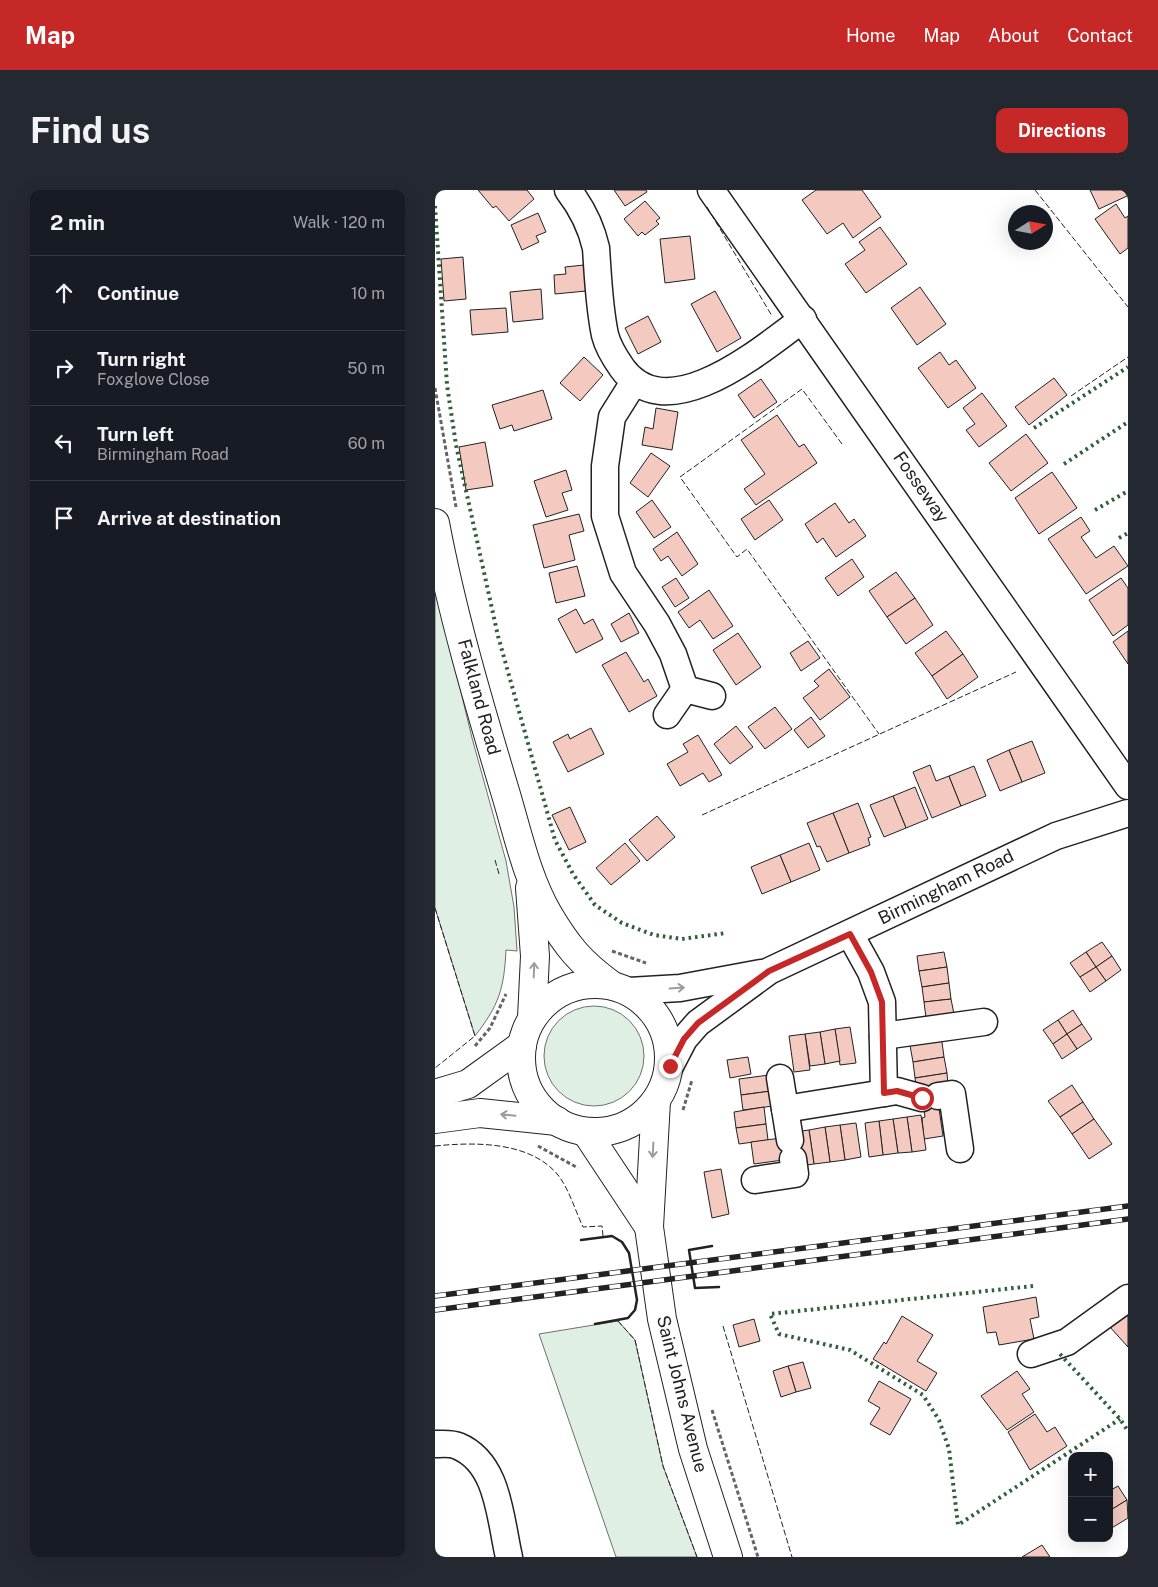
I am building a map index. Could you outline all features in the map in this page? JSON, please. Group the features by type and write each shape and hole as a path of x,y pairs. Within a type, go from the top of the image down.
{"main road":[{"name":"Falkland Road","path":"446,519 483,714 528,869 547,912 567,944 585,966 619,987"},
{"name":"Falkland Road","path":"528,869 535,956 531,1018"},
{"path":"587,983 619,987 653,1009 667,1036 681,1072 665,1085 656,1101 643,1115 628,1126 607,1132 586,1132 567,1128 539,1106 523,1078 522,1045 531,1018 546,1001 565,989 587,983"},
{"path":"435,1094 468,1084 522,1045"},
{"name":"Saint Johns Avenue","path":"656,1101 649,1227 663,1319 693,1449 728,1557"},
{"path":"435,1119 480,1113 557,1121"},
{"name":"Saint Johns Avenue","path":"586,1132 649,1227"}],"street":[{"path":"568,190 587,219 597,248 605,335 611,352 634,382 651,389 669,390 701,385 753,356 803,319"},
{"name":"Fosseway","path":"711,190 1128,786"},
{"path":"634,382 612,417 605,466 605,516 623,573 657,624 673,654 685,690"},
{"path":"685,690 711,696"},
{"path":"667,715 685,690"},
{"name":"Birmingham Road","path":"681,1072 684,1039 698,1023 769,971 1055,836 1128,813"},
{"path":"850,934 879,990 882,1002 883,1036 891,1092"},
{"name":"Birmingham Road","path":"619,987 680,988 769,971"},
{"path":"883,1036 983,1022"},
{"path":"755,1180 795,1174 780,1078"},
{"path":"785,1109 891,1092 930,1097 952,1094 960,1149"},
{"path":"1031,1354 1067,1342 1128,1298"},
{"path":"435,1444 456,1444 479,1458 491,1482 509,1557"}],"path":[{"path":"435,388 446,519"},
{"path":"605,947 625,957 655,964"},
{"path":"471,1050 490,1028 503,1005 507,990"},
{"path":"681,1072 682,1115"},
{"path":"533,1143 583,1171"},
{"path":"711,1403 758,1557"}],"green space":[{"path":"435,584 472,738 506,861 514,907 517,951 506,950 504,976 499,996 490,1015 475,1036 435,908"},
{"path":"594,1006 613,1010 629,1021 640,1037 644,1056 640,1075 629,1091 613,1102 594,1106 575,1102 559,1091 548,1075 544,1056 548,1037 559,1021 575,1010"},
{"path":"618,1321 635,1340 663,1466 697,1557 616,1557 539,1334"}],"building":[{"path":"478,190 527,190 534,199 509,221 496,206 493,208"},
{"path":"614,190 646,190 647,192 625,206"},
{"path":"816,190 862,190 881,217 853,238 843,223 827,234 802,200"},
{"path":"1090,190 1124,190 1127,196 1099,209"},
{"path":"645,201 660,218 656,221 659,224 645,235 642,232 638,236 624,219"},
{"path":"1116,204 1125,218 1128,216 1128,248 1120,254 1095,219"},
{"path":"538,213 546,232 536,236 539,242 522,250 511,225"},
{"path":"880,227 907,264 866,293 845,264 865,250 859,242"},
{"path":"690,236 695,279 665,283 660,239"},
{"path":"463,257 466,299 444,301 441,259"},
{"path":"584,265 586,291 555,294 554,275 566,274 565,267"},
{"path":"920,287 946,324 917,345 891,308"},
{"path":"541,289 543,319 513,322 510,292"},
{"path":"715,291 741,338 717,352 691,304"},
{"path":"506,308 508,332 472,335 470,310"},
{"path":"648,316 661,342 638,354 625,328"},
{"path":"940,352 949,365 956,360 976,388 948,408 918,368"},
{"path":"584,357 603,375 580,401 560,383"},
{"path":"1054,378 1067,395 1029,425 1015,407"},
{"path":"761,379 777,402 754,418 738,395"},
{"path":"543,390 552,419 514,431 512,425 500,429 492,405"},
{"path":"982,393 1007,426 979,447 966,430 975,424 963,408"},
{"path":"656,408 678,412 672,450 642,445 645,427 653,429"},
{"path":"777,415 799,447 804,444 817,463 756,505 744,489 765,474 741,440"},
{"path":"1026,434 1048,463 1011,491 989,463"},
{"path":"485,442 493,486 466,490 459,447"},
{"path":"651,453 670,466 648,497 630,483"},
{"path":"566,470 572,490 562,493 568,510 546,517 534,481"},
{"path":"1052,472 1077,508 1039,534 1015,498"},
{"path":"652,500 671,527 654,538 636,512"},
{"path":"769,500 783,520 755,540 741,519"},
{"path":"835,503 849,523 854,519 866,536 836,557 823,538 817,543 805,524"},
{"path":"579,514 584,531 569,535 575,560 544,568 533,525"},
{"path":"1081,517 1090,531 1081,537 1096,558 1114,546 1128,566 1086,594 1048,539"},
{"path":"677,532 698,564 682,576 668,556 661,561 653,549"},
{"path":"852,559 864,577 838,596 825,578"},
{"path":"577,566 585,596 556,603 549,573"},
{"path":"896,572 915,598 887,617 869,591"},
{"path":"676,578 689,598 675,607 662,587"},
{"path":"1121,578 1128,588 1128,625 1113,636 1089,600"},
{"path":"709,590 733,626 713,639 700,620 689,628 678,612"},
{"path":"915,598 933,625 906,644 887,617"},
{"path":"576,609 584,624 593,619 603,639 576,653 558,619"},
{"path":"629,613 639,633 621,642 611,624"},
{"path":"946,631 963,654 932,676 915,653"},
{"path":"1128,631 1128,664 1113,642"},
{"path":"738,633 761,667 736,685 713,650"},
{"path":"808,641 820,658 801,671 790,653"},
{"path":"626,652 644,682 648,679 657,696 629,712 602,665"},
{"path":"963,654 978,677 947,699 932,676"},
{"path":"829,669 850,697 820,720 803,698 819,686 814,681"},
{"path":"775,707 792,729 765,749 748,727"},
{"path":"811,717 825,736 808,748 794,730"},
{"path":"736,726 753,747 730,764 714,744"},
{"path":"591,728 604,754 568,772 553,742 568,734 570,739"},
{"path":"698,735 722,775 709,782 703,773 680,786 667,764 688,752 683,744"},
{"path":"1032,741 1045,773 1022,782 1009,750"},
{"path":"1009,750 1022,782 1000,791 987,760"},
{"path":"930,765 936,781 949,776 961,806 932,818 913,772"},
{"path":"974,766 986,796 961,806 949,776"},
{"path":"915,787 928,819 906,828 893,796"},
{"path":"893,796 906,828 884,837 870,805"},
{"path":"858,803 871,837 868,838 870,845 849,853 833,813"},
{"path":"570,807 586,842 569,850 552,815"},
{"path":"833,813 849,853 827,862 820,846 817,847 807,823"},
{"path":"657,816 675,837 647,861 629,840"},
{"path":"625,843 640,861 611,885 596,868"},
{"path":"809,843 820,870 791,882 780,855"},
{"path":"780,855 791,882 762,894 751,867"},
{"path":"1102,942 1112,956 1096,967 1086,952"},
{"path":"944,952 947,967 919,971 917,956"},
{"path":"1086,952 1096,967 1080,977 1070,963"},
{"path":"1112,956 1121,970 1106,981 1096,967"},
{"path":"947,967 949,983 922,987 919,971"},
{"path":"1096,967 1106,981 1090,992 1080,977"},
{"path":"949,983 951,999 924,1002 922,987"},
{"path":"951,999 954,1014 926,1018 924,1002"},
{"path":"1073,1010 1082,1024 1067,1034 1058,1020"},
{"path":"1058,1020 1067,1034 1053,1044 1043,1030"},
{"path":"1082,1024 1092,1039 1077,1049 1067,1034"},
{"path":"850,1027 856,1063 840,1065 835,1029"},
{"path":"835,1029 840,1061 825,1064 820,1032"},
{"path":"820,1032 825,1064 810,1066 805,1034"},
{"path":"805,1034 810,1070 794,1072 789,1036"},
{"path":"1067,1034 1077,1049 1062,1059 1053,1044"},
{"path":"941,1035 944,1057 913,1062 909,1040"},
{"path":"748,1057 751,1074 730,1078 727,1060"},
{"path":"944,1057 947,1073 915,1078 913,1062"},
{"path":"947,1073 948,1086 917,1091 915,1078"},
{"path":"769,1075 771,1091 741,1095 739,1079"},
{"path":"1072,1085 1083,1102 1060,1117 1048,1101"},
{"path":"936,1088 943,1136 924,1139 922,1118 925,1117 921,1090"},
{"path":"771,1091 773,1106 743,1110 741,1095"},
{"path":"1083,1102 1094,1119 1072,1134 1060,1117"},
{"path":"764,1107 766,1124 736,1128 734,1112"},
{"path":"921,1115 926,1150 912,1152 907,1117"},
{"path":"907,1117 912,1152 898,1153 893,1119"},
{"path":"893,1119 898,1153 883,1155 879,1121"},
{"path":"1094,1119 1112,1144 1089,1159 1072,1134"},
{"path":"879,1121 883,1155 869,1157 865,1123"},
{"path":"856,1123 861,1157 845,1160 840,1125"},
{"path":"766,1124 768,1140 739,1144 736,1128"},
{"path":"840,1125 845,1160 830,1162 825,1127"},
{"path":"825,1127 830,1162 814,1164 809,1130"},
{"path":"809,1130 814,1164 800,1166 794,1132"},
{"path":"781,1138 798,1158 754,1164 751,1142"},
{"path":"721,1169 729,1214 712,1218 704,1172"},
{"path":"1036,1297 1039,1317 1030,1319 1034,1339 999,1345 996,1332 987,1333 983,1307"},
{"path":"1128,1310 1128,1347 1109,1326"},
{"path":"902,1316 933,1335 917,1361 937,1373 926,1391 873,1359 884,1342 886,1344"},
{"path":"754,1319 760,1341 739,1347 733,1325"},
{"path":"803,1362 811,1388 796,1392 788,1366"},
{"path":"788,1366 796,1392 781,1397 773,1371"},
{"path":"1017,1371 1030,1389 1022,1394 1034,1412 1007,1430 981,1396"},
{"path":"879,1381 911,1399 890,1435 870,1424 880,1408 868,1401"},
{"path":"1035,1414 1047,1432 1055,1427 1067,1446 1030,1470 1008,1432"},
{"path":"1118,1486 1127,1500 1113,1509 1113,1497 1113,1489"},
{"path":"1127,1500 1128,1518 1113,1527 1113,1509"},
{"path":"1042,1545 1050,1557 1022,1557"}],"railway":[{"path":"435,1296 1128,1206"},
{"path":"435,1310 1128,1219"}],"hedge":[{"path":"435,206 447,385 456,445 498,636 555,840 573,874 595,905 622,923 654,935 682,939 726,933"},
{"path":"1034,428 1128,367"},
{"path":"1064,464 1128,422"},
{"path":"1095,510 1128,491"},
{"path":"1119,538 1128,533"},
{"path":"1033,1286 770,1314 779,1334 850,1350 923,1395 939,1420 949,1449 958,1525 1120,1419"},
{"path":"1060,1354 1120,1419 1128,1431"}],"fence":[{"path":"1035,190 1128,307"},
{"path":"707,207 772,316"},
{"path":"1071,396 1128,357"},
{"path":"842,444 802,389 680,477 737,557 747,549 879,734"},
{"path":"702,815 1016,672"},
{"path":"495,860 499,874"},
{"path":"435,908 475,1036 435,1068"},
{"path":"435,1146 484,1144 501,1146 532,1156 546,1164 558,1175 569,1193 583,1227 602,1226 603,1236"},
{"path":"618,1321 635,1340 663,1466 697,1557"},
{"path":"723,1326 792,1557"}],"wall":[{"path":"581,1240 612,1236 622,1242 629,1253 637,1300 635,1310 628,1318 595,1324"},
{"path":"712,1246 689,1250 695,1288 719,1287"}],"route":[{"path":"670,1066 684,1039 698,1023 769,971 850,934 871,972 882,1002 884,1093 897,1091 922,1098"}]}
